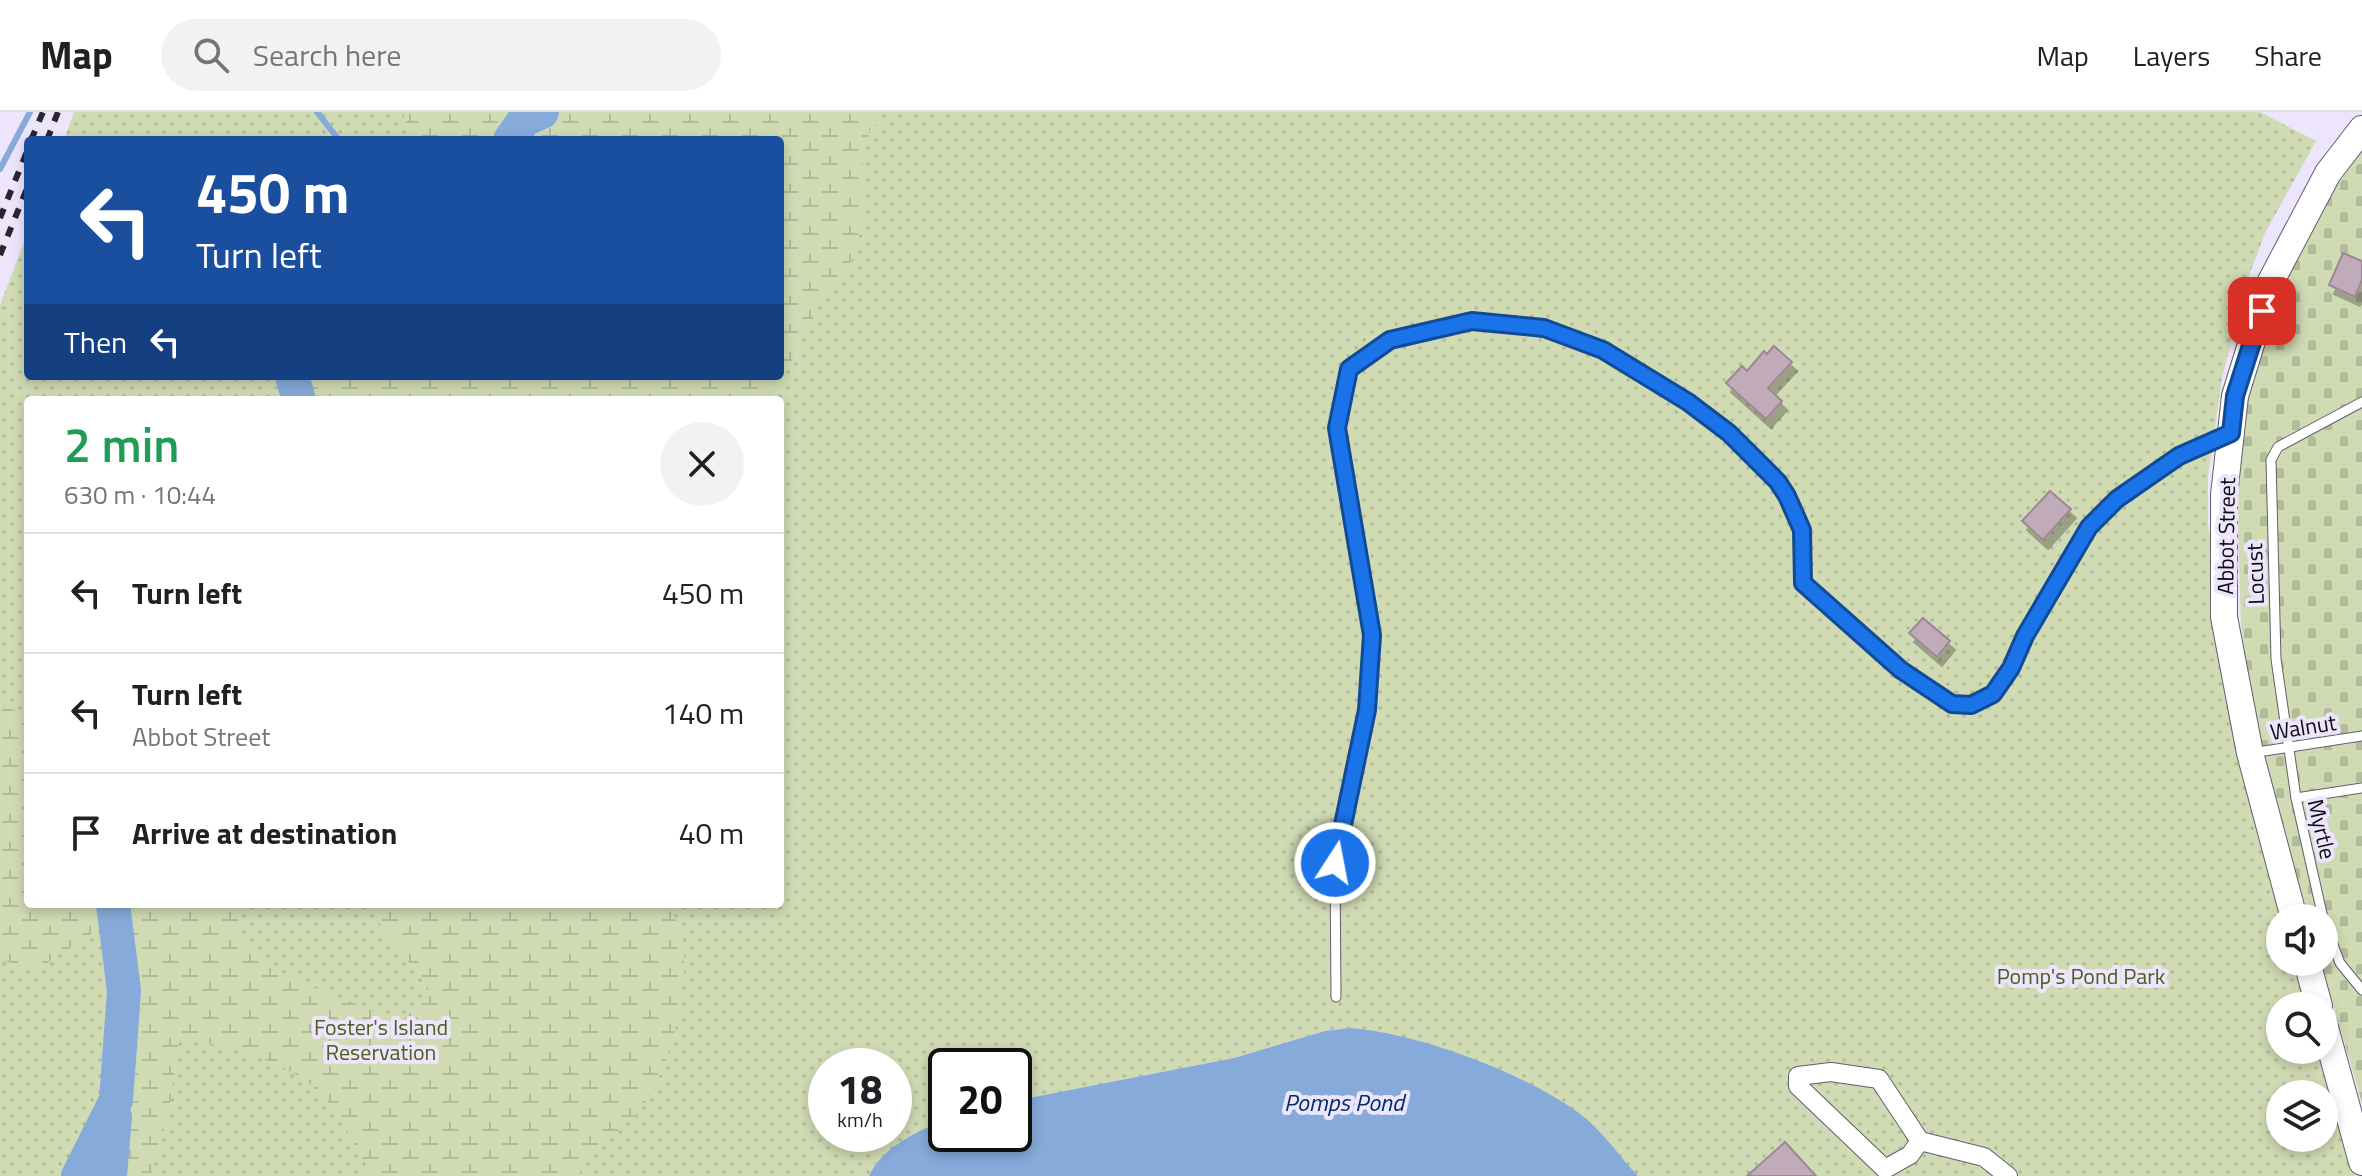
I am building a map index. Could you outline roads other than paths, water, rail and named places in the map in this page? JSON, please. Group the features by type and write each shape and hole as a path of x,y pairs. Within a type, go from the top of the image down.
{"street":[{"name":"Abbot Street","path":"2290,904 2250,753 2224,617 2224,495 2235,396 2270,283 2328,173 2362,129"},
{"path":"2335,1064 2362,1162"},
{"path":"1920,1141 1910,1155 1885,1169 1798,1086 1798,1076 1831,1072 1879,1079 1920,1141 1984,1157 2008,1176"}],"lane":[{"path":"1336,997 1335,863 1367,710 1372,635 1337,428 1349,369 1390,340 1472,321 1544,328 1603,350 1688,402 1748,451 1787,496 1802,530 1803,583 1901,670 1952,704 1962,706 1993,694 2011,668 2025,636 2067,563 2098,517 2153,472 2231,433"},
{"name":"Locust","path":"2290,748 2276,659 2271,460 2278,447 2362,402"},
{"name":"Walnut","path":"2250,753 2362,736"},
{"name":"Myrtle","path":"2290,748 2296,798 2321,904"},
{"path":"2296,798 2362,788"},
{"name":"Myrtle","path":"2338,958 2362,990"}],"water":[{"name":"Pomps Pond","path":"1349,1028 1405,1037 1468,1057 1530,1083 1587,1119 1638,1176 869,1176 889,1152 912,1152 912,1136 928,1127 928,1152 1032,1152 1032,1097 1234,1058 1325,1031"}],"waterway":[{"path":"0,169 30,112"},
{"path":"317,112 336,136"},
{"path":"513,136 524,120 542,112"},
{"path":"293,380 298,396"},
{"path":"78,1176 116,1100 124,991 114,908"},
{"path":"110,1176 115,1117"}],"railway":[{"path":"33,136 43,112"},
{"path":"49,136 58,112"},
{"path":"0,218 24,159"},
{"path":"0,255 24,196"}],"park label":[{"name":"Pomp's Pond Park","path":"2081,976"},
{"name":"Foster's Island Reservation","path":"381,1040"}]}
